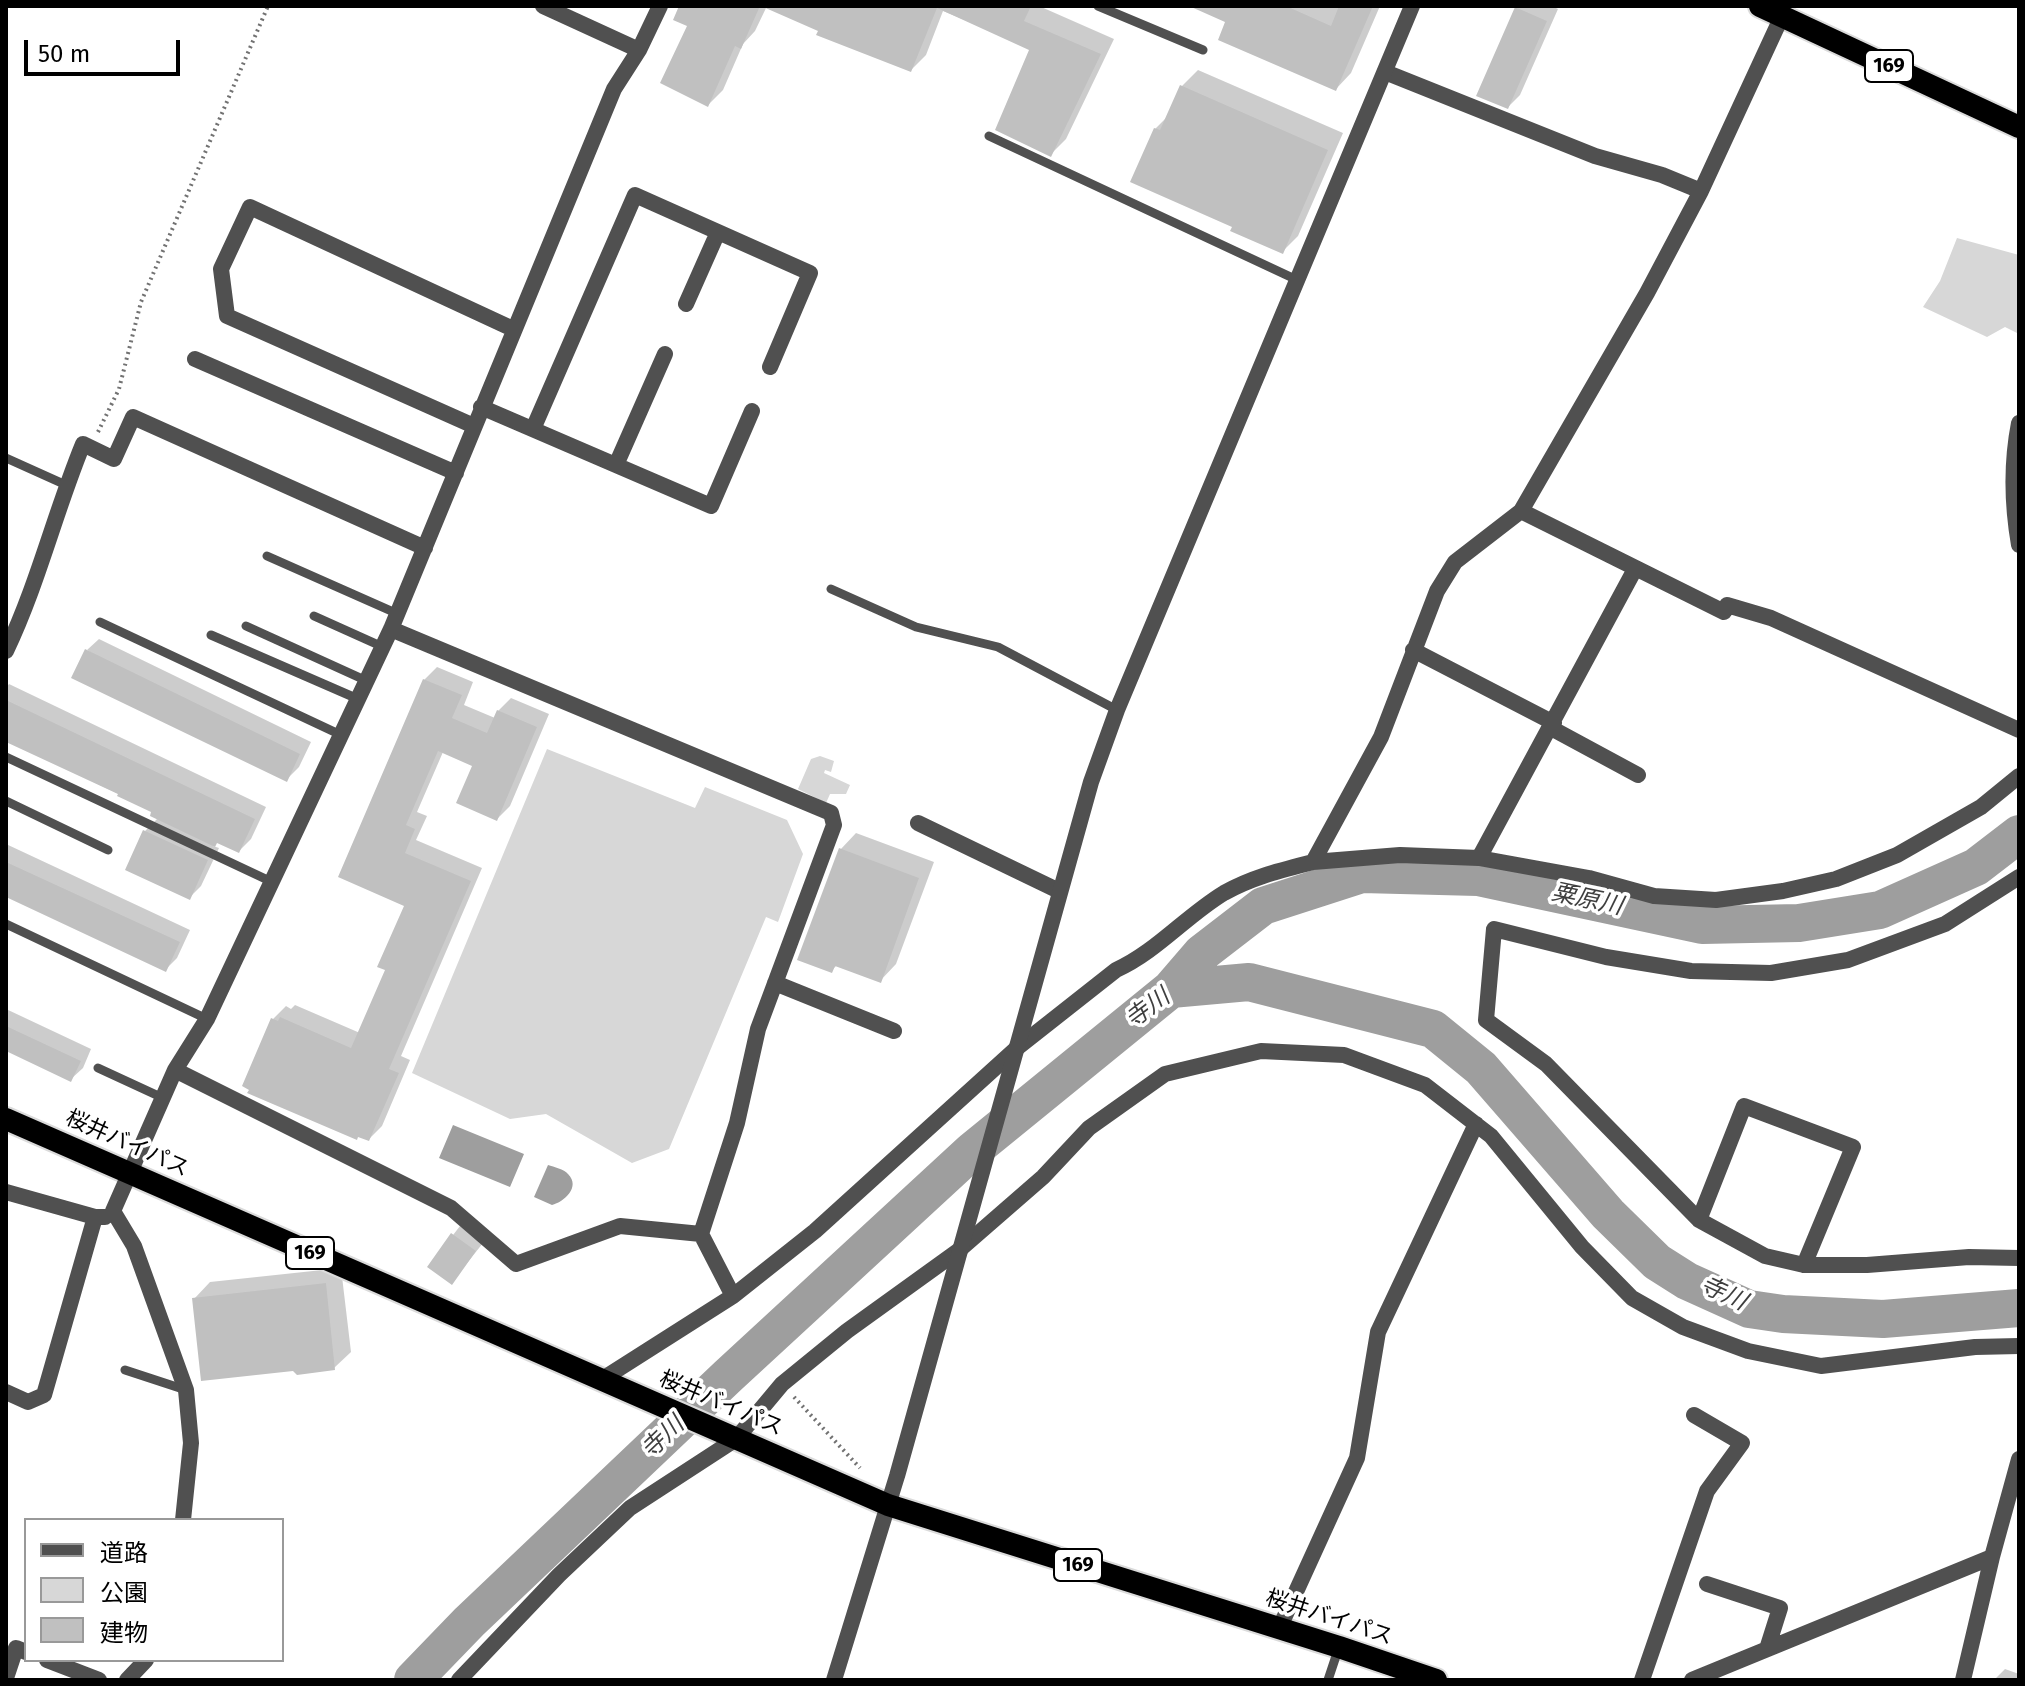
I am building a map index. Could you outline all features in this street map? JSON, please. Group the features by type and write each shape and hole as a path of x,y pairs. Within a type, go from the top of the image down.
{"highway":[{"name":"169","path":"1760,6 2019,127"},
{"name":"桜井バイパス","path":"6,1119 888,1505 1436,1680"}],"street":[{"path":"543,6 639,50"},
{"path":"6,1192 95,1217 102,1218 113,1211 175,1070 207,1019 395,622 614,89 639,50 660,6"},
{"path":"834,1680 888,1505 1091,782 1117,710 1295,279 1412,6"},
{"path":"1313,862 1381,737 1437,591 1455,562 1521,511 1647,293 1701,191 1782,16"},
{"path":"1385,72 1595,156 1662,175 1701,191"},
{"path":"533,429 635,195 810,273 770,367"},
{"path":"474,426 227,316 221,269 250,207 513,329"},
{"path":"686,304 718,232"},
{"path":"616,465 665,354"},
{"path":"195,359 456,473"},
{"path":"481,407 711,506 752,411"},
{"path":"6,651 13,620 83,444 114,459 133,417 425,548"},
{"path":"2019,423 2014,453 2013,512 2019,545"},
{"path":"1521,511 1724,612 1727,605 1771,618 2019,730"},
{"path":"1479,858 1553,726 1635,569"},
{"path":"395,622 831,813 834,825 758,1029 737,1123 701,1234 733,1296"},
{"path":"1413,650 1638,775"},
{"path":"608,1383 733,1296 815,1231 1015,1054 1116,970 1134,962 1223,894 1255,877 1313,862 1400,855 1479,858 1589,878 1654,896 1716,900 1783,891 1836,879 1897,855 1981,807 2019,776"},
{"path":"918,823 1059,891"},
{"path":"2019,877 1945,924 1848,960 1771,973 1691,971 1606,957 1494,929 1486,1020 1546,1064 1699,1220 1765,1256 1804,1265 1867,1265 1969,1257 2019,1258"},
{"path":"775,983 894,1031"},
{"path":"459,1680 559,1575 630,1508 731,1436 782,1384 1043,1177 1089,1128 1165,1074 1261,1051 1344,1055 1425,1085 1491,1136 1582,1247 1632,1298 1683,1327 1748,1351 1821,1366 1975,1347 2019,1346"},
{"path":"175,1070 451,1208 516,1264 620,1226 701,1234"},
{"path":"1699,1220 1744,1106 1853,1147 1804,1265"},
{"path":"1279,1629 1357,1458 1378,1332 1476,1124"},
{"path":"113,1211 134,1246 186,1390 191,1443 183,1518"},
{"path":"6,1392 28,1402 44,1395 95,1217"},
{"path":"1642,1680 1707,1491 1742,1443 1694,1415"},
{"path":"1963,1680 2019,1459"},
{"path":"1692,1680 1992,1557"},
{"path":"1707,1584 1780,1608 1767,1649"},
{"path":"6,1678 16,1648 24,1651"},
{"path":"52,1662 99,1680"},
{"path":"127,1680 144,1662"}],"lane":[{"path":"1098,6 1203,50"},
{"path":"989,136 1295,279"},
{"path":"6,458 66,485"},
{"path":"267,556 395,622"},
{"path":"831,589 916,627 998,647 1117,710"},
{"path":"314,616 383,647"},
{"path":"100,622 341,735"},
{"path":"246,626 367,681"},
{"path":"211,635 358,699"},
{"path":"6,757 272,882"},
{"path":"6,801 108,850"},
{"path":"6,924 207,1019"},
{"path":"98,1068 163,1098"},
{"path":"125,1370 186,1390"},
{"path":"1328,1680 1339,1647"}],"path":[{"path":"90,448 119,389 141,302 268,6"},
{"path":"782,1384 860,1468"}],"green space":[{"path":"1957,238 2019,255 2019,334 2005,327 1987,337 1923,307 1940,281"},
{"path":"547,749 695,808 705,787 787,820 803,854 778,922 766,917 669,1149 632,1163 546,1114 510,1119 412,1073"},
{"path":"820,756 834,761 831,772 825,770 824,773 850,785 846,794 830,794 826,803 798,789 811,759"}],"shaded area":[{"path":"453,1125 524,1154 510,1187 439,1158"},
{"path":"548,1165 566,1172 573,1184 566,1197 552,1205 534,1197"}],"building":[{"path":"679,6 760,6 741,49 735,46 708,107 660,83 687,26 673,20"},
{"path":"761,6 1031,6 1024,21 1101,54 1051,157 995,130 1029,50 937,8 911,72 816,35 818,31"},
{"path":"1189,6 1286,6 1331,26 1339,6 1373,6 1336,91 1218,40 1225,22"},
{"path":"1515,7 1547,21 1508,109 1476,96"},
{"path":"1180,85 1328,150 1283,254 1230,231 1232,227 1130,182 1154,128 1160,130"},
{"path":"85,649 300,754 287,782 71,678"},
{"path":"423,679 462,695 452,718 487,733 497,710 537,727 497,821 456,803 472,766 438,751 406,825 415,829 405,853 471,881 389,1069 399,1073 369,1141 358,1137 357,1140 247,1093 249,1090 242,1086 271,1018 278,1021 280,1017 351,1048 385,970 377,967 404,906 338,877"},
{"path":"6,700 255,819 239,853 217,843 215,847 150,816 151,812 118,794 6,742"},
{"path":"143,830 208,860 190,900 125,870"},
{"path":"839,848 919,878 881,983 835,966 832,973 797,960"},
{"path":"6,862 180,942 166,972 6,897"},
{"path":"6,1026 81,1061 71,1082 6,1051"},
{"path":"451,1233 476,1251 452,1285 427,1267"},
{"path":"326,1283 335,1370 297,1375 293,1371 201,1381 192,1298"}],"waterway":[{"name":"寺川","path":"413,1680 469,1622 728,1376 972,1151 1171,989 1202,953 1263,906 1362,874 1478,877 1702,925 1799,923 1880,910 1976,867 2019,834"},
{"name":"寺川","path":"1171,989 1249,982 1433,1029 1481,1068 1608,1214 1657,1262 1687,1281 1749,1309 1783,1314 1883,1319 2019,1308"}],"water label":[{"name":"粟原川","path":"1587,900"}]}
